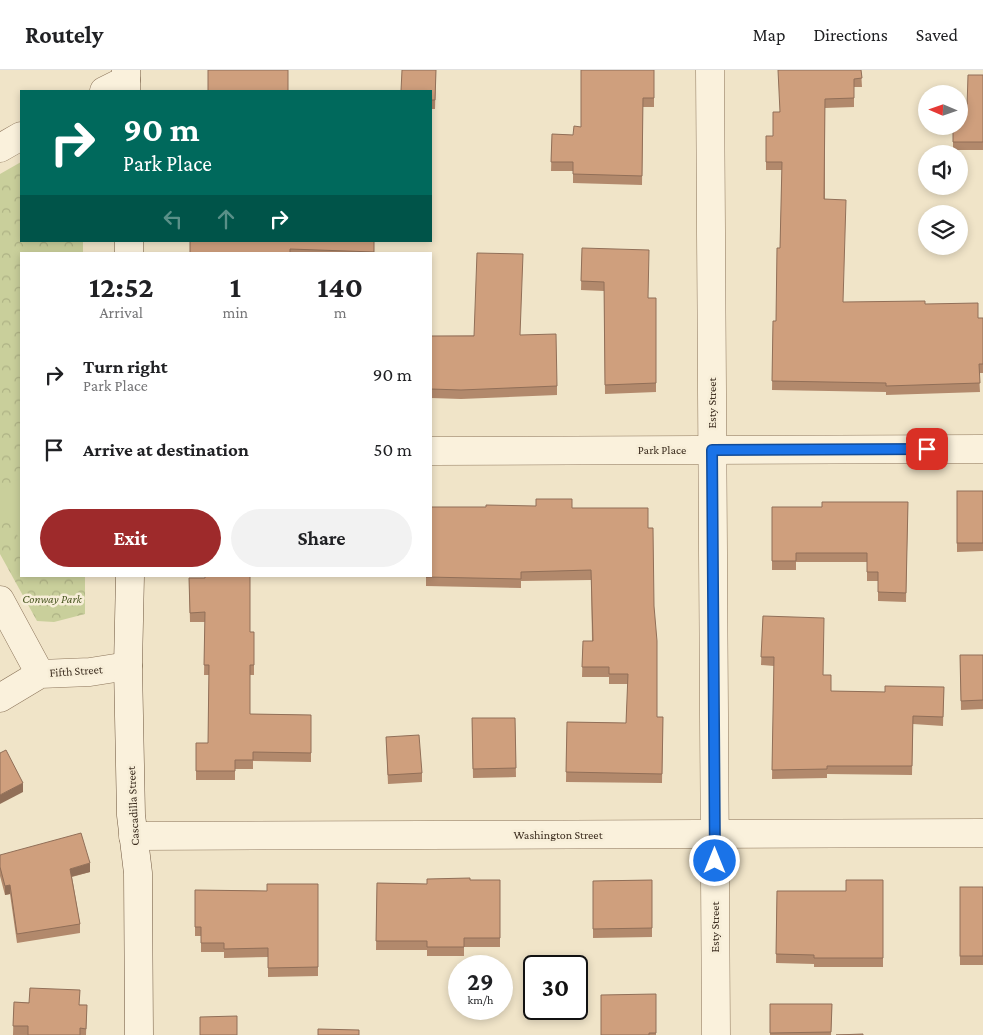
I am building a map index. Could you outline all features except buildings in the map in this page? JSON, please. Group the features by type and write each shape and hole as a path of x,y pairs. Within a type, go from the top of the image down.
{"street":[{"name":"Esty Street","path":"710,70 716,1035"},
{"path":"0,148 20,137"},
{"name":"Park Place","path":"432,451 983,449"},
{"name":"Cascadilla Street","path":"130,577 128,666 131,815 138,873 138,1035"},
{"path":"0,600 40,674"},
{"name":"Fifth Street","path":"0,698 40,674 90,672 128,666"},
{"name":"Washington Street","path":"133,836 983,833"}],"green space":[{"name":"Conway Park","path":"20,163 20,242 83,242 83,252 20,252 20,577 85,577 85,614 54,622 37,621 0,554 0,174"},
{"path":"20,479 20,540 0,504 0,490"}],"route":[{"path":"715,861 712,450 927,449"}]}
